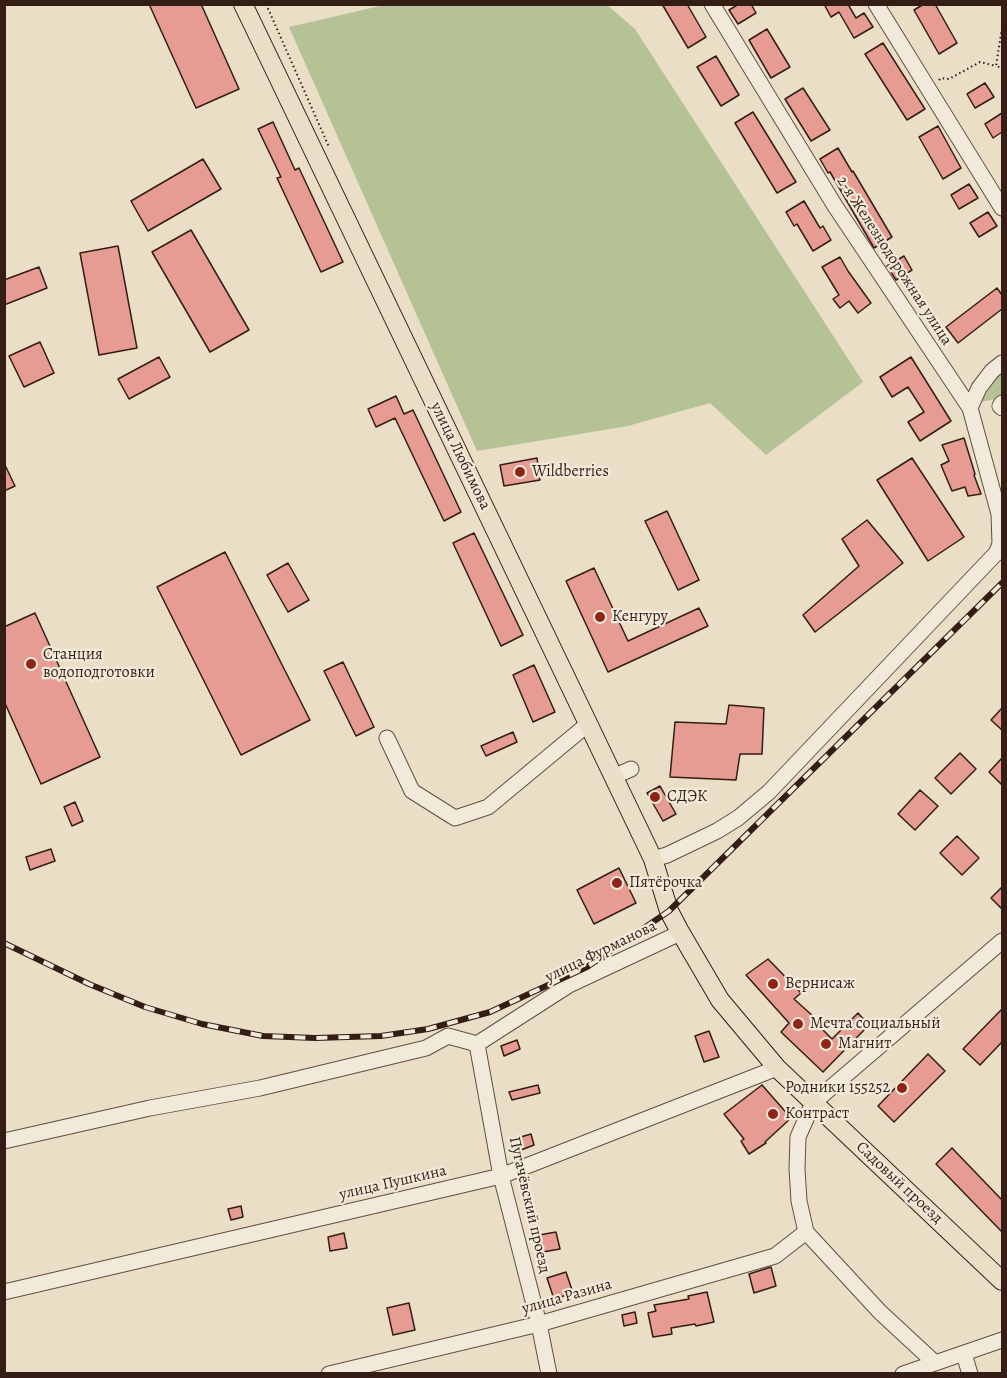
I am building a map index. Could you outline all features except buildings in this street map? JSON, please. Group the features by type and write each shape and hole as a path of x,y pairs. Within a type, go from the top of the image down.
{"main road":[{"name":"улица Любимова","path":"243,4 653,859 669,911"},
{"name":"Садовый проезд","path":"669,911 720,1000 777,1068 1002,1281"}],"street":[{"name":"2-я Железнодорожная улица","path":"712,4 835,206 970,408 999,514 999,550"},
{"path":"876,4 1002,208"},
{"path":"970,408 979,388 992,371 1002,363"},
{"path":"1002,403 1000,406 1002,408"},
{"path":"653,859 684,848 717,831 738,818 769,792 999,550"},
{"path":"387,738 412,791 455,818 488,807 588,724"},
{"path":"613,777 631,769"},
{"name":"улица Фурманова","path":"477,1044 569,985 680,933"},
{"path":"935,1363 880,1312 806,1232 799,1201 798,1137 813,1103 1002,941"},
{"path":"4,1141 150,1108 260,1088 426,1048 448,1036 477,1044"},
{"name":"Пугачёвский проезд","path":"477,1044 501,1176 539,1324 549,1374"},
{"name":"улица Пушкина","path":"4,1292 501,1176 777,1068"},
{"name":"улица Разина","path":"329,1374 539,1324 775,1256 806,1232"},
{"path":"903,1374 1002,1340"},
{"path":"964,1354 970,1374"}],"path":[{"path":"996,66 1002,28"},
{"path":"930,92 941,78 949,79 980,62 1002,68"}],"green space":[{"path":"384,5 607,5 635,29 863,382 766,455 710,403 628,426 477,451 289,27"},
{"path":"1002,371 1002,398 980,402"}],"railway":[{"path":"4,943 89,984 145,1007 202,1024 263,1036 315,1038 381,1036 428,1029 490,1012 587,967 669,911 1002,583"}],"place":[{"name":"Wildberries","path":"520,472"},
{"name":"Кенгуру","path":"600,617"},
{"name":"Станция водоподготовки","path":"31,664"},
{"name":"СДЭК","path":"655,797"},
{"name":"Пятёрочка","path":"617,883"},
{"name":"Вернисаж","path":"773,984"},
{"name":"Мечта социальный","path":"798,1024"},
{"name":"Магнит","path":"826,1044"},
{"name":"Родники 155252","path":"902,1088"},
{"name":"Контраст","path":"773,1114"}]}
